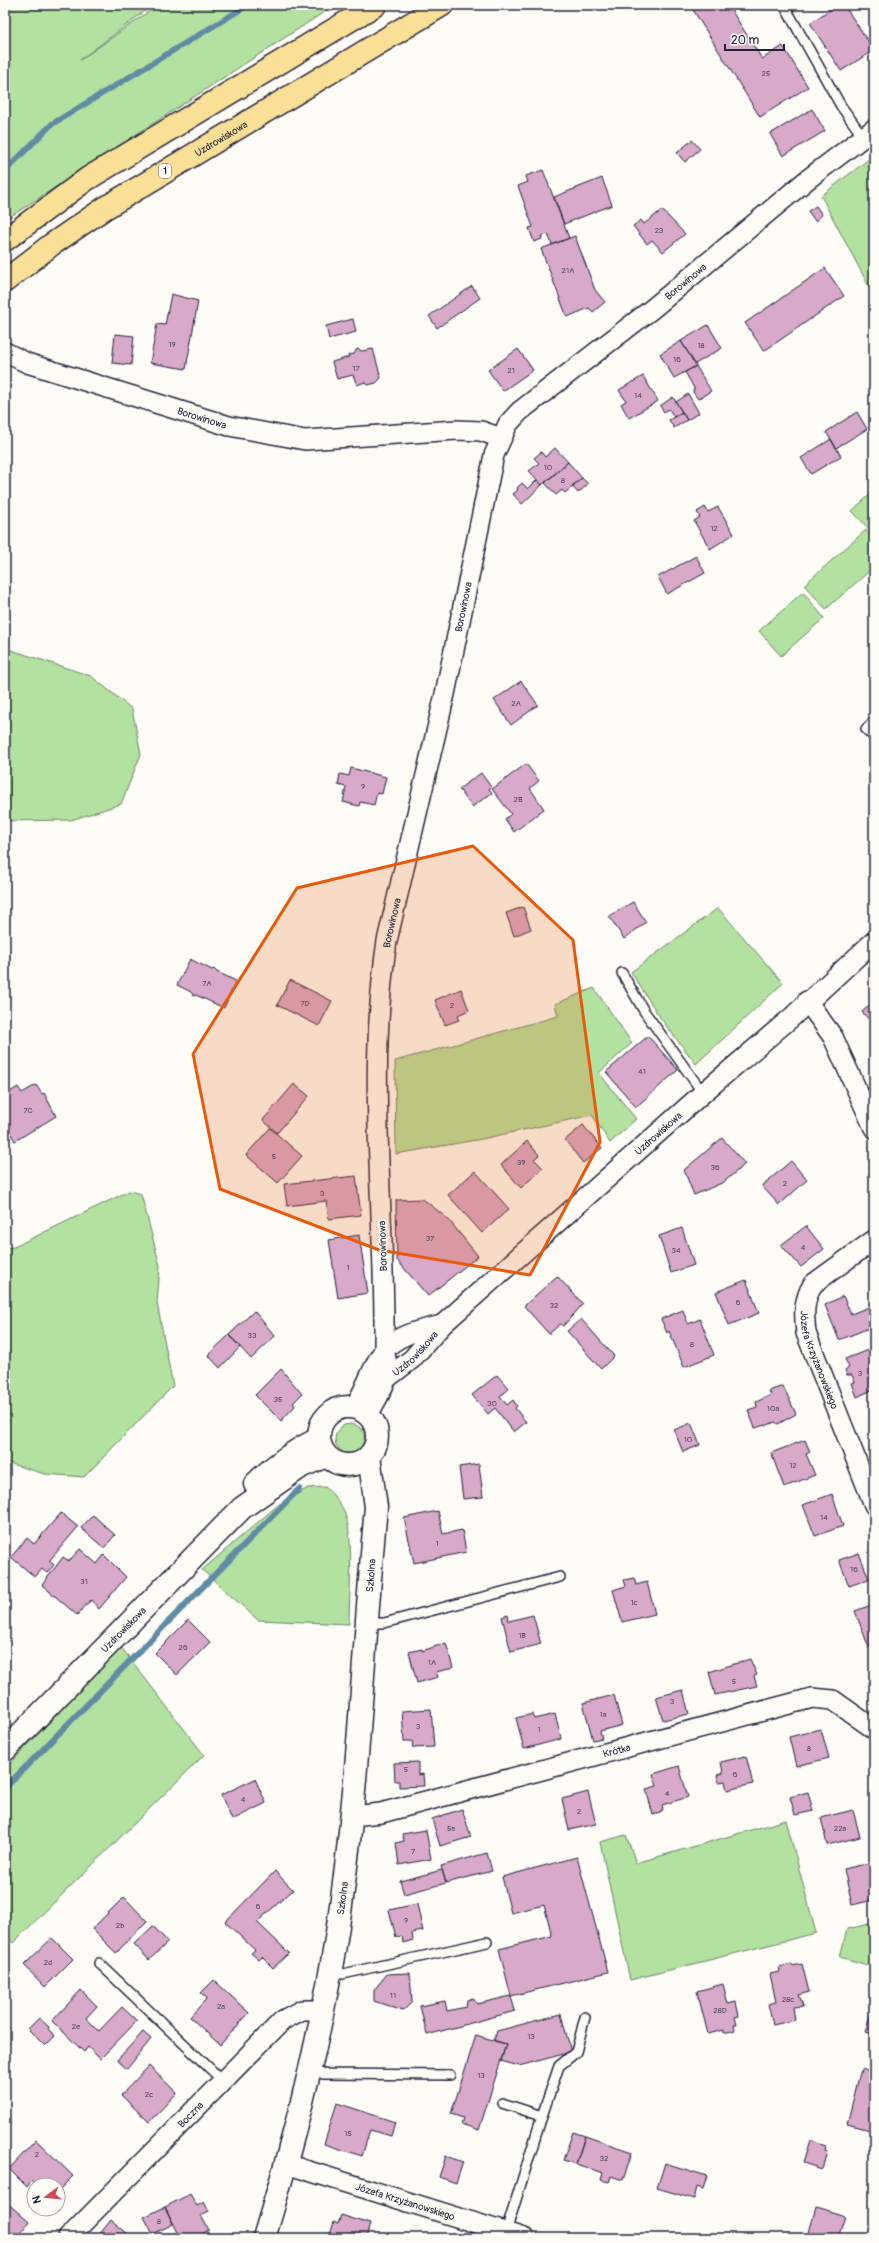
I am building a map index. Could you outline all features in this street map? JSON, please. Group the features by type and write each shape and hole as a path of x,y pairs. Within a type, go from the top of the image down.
{"main road":[{"path":"5,240 87,179 375,5"},
{"name":"Uzdrowiskowa","path":"5,281 51,245 105,208 442,5"}],"street":[{"name":"Borowinowa","path":"361,1411 386,1379 389,1365 384,1351 377,1086 383,971 387,941 445,694 494,455 508,424 520,411 652,309 808,180 869,133"},
{"name":"Borowinowa","path":"5,352 27,363 229,426 305,440 458,430 481,431 501,438"},
{"name":"Uzdrowiskowa","path":"386,1379 412,1359 442,1325 703,1093 792,1017 807,1001 874,941"},
{"path":"807,1001 833,1037 874,1128"},
{"name":"Józefa Krzyżanowskiego","path":"874,1240 813,1284 807,1293 804,1309 806,1333 874,1505"},
{"name":"Uzdrowiskowa","path":"384,1311 397,1323 414,1332"},
{"name":"Uzdrowiskowa","path":"384,1351 395,1341 414,1332 442,1325"},
{"path":"361,1411 364,1392 384,1351"},
{"path":"340,1407 361,1411 374,1422 377,1440 361,1460 339,1463 322,1447 319,1429 328,1413 340,1407"},
{"name":"Uzdrowiskowa","path":"5,1750 242,1508 252,1486 273,1466 295,1450 322,1447"},
{"name":"Szkolna","path":"264,2238 286,2164 310,2070 323,2010 352,1816 372,1551 364,1506 361,1460"},
{"name":"Krótka","path":"352,1816 381,1813 812,1698 833,1700 874,1729"},
{"name":"Boczna","path":"68,2238 283,2020 302,2010 323,2010"},
{"name":"Józefa Krzyżanowskiego","path":"286,2164 524,2238"}],"lane":[{"path":"784,5 841,106 869,133"},
{"path":"874,721 866,729 874,737"},
{"path":"622,973 644,1011 703,1093"},
{"path":"366,1623 384,1623 560,1577"},
{"path":"330,1971 343,1974 487,1942"},
{"path":"99,1963 223,2081"},
{"path":"506,2232 559,2066 576,2052 585,2017"},
{"path":"310,2070 323,2074 450,2075"},
{"path":"502,2103 542,2116"}],"highlighted area":[{"path":"473,846 573,940 600,1142 530,1275 379,1250 220,1189 193,1054 297,888"}],"green space":[{"path":"5,5 153,5 80,60 158,5 335,5 5,220"},
{"path":"874,155 874,296 821,196"},
{"path":"874,491 874,534 852,511"},
{"path":"866,530 874,539 874,567 826,609 804,585"},
{"path":"803,592 824,618 781,656 759,631"},
{"path":"5,648 91,676 132,709 141,754 121,804 71,820 5,821"},
{"path":"718,908 783,983 696,1064 661,1019 631,972"},
{"path":"594,988 632,1043 599,1073 636,1119 610,1143 592,1115 482,1139 396,1154 395,1061 558,1016 555,1004"},
{"path":"129,1191 141,1194 160,1266 157,1303 173,1386 84,1477 45,1474 5,1462 5,1248 14,1247"},
{"path":"350,1424 361,1428 365,1439 361,1450 350,1454 339,1450 335,1439 339,1428"},
{"path":"325,1487 340,1504 344,1511 347,1523 351,1566 349,1624 258,1620 202,1570 278,1505 308,1488"},
{"path":"121,1647 204,1755 13,1943 5,1933 5,1769"},
{"path":"786,1820 816,1933 630,1980 600,1842 626,1835 636,1863"},
{"path":"874,1923 874,1967 840,1957 847,1929"}],"building":[{"path":"690,5 728,5 762,59 783,46 808,87 760,117"},
{"path":"837,5 844,5 874,50 841,71 810,23"},
{"path":"812,109 825,131 783,156 770,134"},
{"path":"692,140 700,149 685,162 677,153"},
{"path":"543,170 569,238 552,245 548,234 541,236 542,239 534,242 529,228 533,227 518,186 528,182 526,176"},
{"path":"602,178 612,205 564,224 554,197"},
{"path":"816,206 822,215 815,221 808,211"},
{"path":"662,210 685,234 663,252 652,240 647,244 633,226 641,220 644,224"},
{"path":"575,236 595,290 605,302 593,312 589,308 567,317 541,249"},
{"path":"825,268 844,296 764,351 745,323"},
{"path":"472,286 480,298 437,328 429,316"},
{"path":"171,294 198,301 186,369 150,363 157,324 165,325"},
{"path":"353,319 356,332 329,339 326,326"},
{"path":"708,325 722,348 695,364 681,341"},
{"path":"115,334 134,336 131,365 112,363"},
{"path":"681,341 696,366 674,378 660,354"},
{"path":"357,349 362,351 373,349 381,378 376,383 368,385 365,382 357,385 353,375 337,379 332,362 349,357 348,355 354,354"},
{"path":"518,349 533,370 503,391 488,370"},
{"path":"696,366 711,391 698,399 693,392 694,388 685,372"},
{"path":"643,376 658,401 629,418 621,404 626,401 619,390"},
{"path":"688,394 699,413 687,420 676,402"},
{"path":"673,397 682,412 674,417 669,409 664,412 660,406"},
{"path":"682,412 687,420 674,428 669,420"},
{"path":"857,412 867,429 836,448 826,432"},
{"path":"831,439 841,456 811,474 801,458"},
{"path":"555,448 568,462 542,485 529,471 539,463 534,458 541,452 545,457"},
{"path":"568,462 582,478 565,493 562,490 556,495 545,483"},
{"path":"582,478 588,484 578,493 572,486"},
{"path":"537,480 542,485 522,504 513,494 518,490 517,488 522,483 528,489"},
{"path":"705,507 708,512 718,507 734,534 710,549 694,521 700,517 697,512"},
{"path":"696,556 705,573 667,594 658,577"},
{"path":"521,681 538,705 511,725 494,700"},
{"path":"526,764 539,781 530,788 544,809 514,832 505,819 511,814 492,789"},
{"path":"351,768 386,777 382,794 377,793 374,805 360,802 359,806 343,802 346,787 338,785 340,774 349,776"},
{"path":"481,773 491,787 489,789 492,793 472,807 459,789"},
{"path":"633,902 646,922 624,939 609,916"},
{"path":"523,907 531,929 514,936 506,913"},
{"path":"190,959 212,970 214,969 236,981 224,1008 196,995 194,996 191,992 177,985"},
{"path":"290,980 332,1001 319,1026 277,1005"},
{"path":"461,989 469,1010 458,1015 459,1020 445,1025 435,1000"},
{"path":"874,1001 874,1025 862,1012"},
{"path":"648,1036 678,1070 636,1107 606,1072"},
{"path":"294,1084 309,1096 277,1133 263,1120"},
{"path":"36,1085 42,1094 44,1093 56,1116 15,1141 5,1124 5,1095 18,1087 22,1093"},
{"path":"583,1125 602,1148 583,1163 565,1140"},
{"path":"270,1128 302,1156 278,1183 246,1155"},
{"path":"722,1138 745,1164 724,1182 694,1195 684,1170"},
{"path":"527,1141 539,1155 534,1159 543,1168 521,1188 501,1165"},
{"path":"791,1161 807,1180 779,1205 762,1186"},
{"path":"475,1171 509,1209 482,1233 448,1195"},
{"path":"356,1176 361,1215 329,1219 326,1201 287,1206 284,1184"},
{"path":"423,1199 448,1219 478,1256 428,1296 397,1260 396,1200"},
{"path":"806,1226 824,1249 801,1267 781,1245"},
{"path":"682,1228 694,1265 671,1273 659,1236"},
{"path":"359,1235 368,1293 338,1298 329,1240"},
{"path":"557,1276 583,1304 563,1326 560,1324 549,1334 524,1306"},
{"path":"746,1280 759,1313 729,1325 716,1292"},
{"path":"843,1296 851,1314 869,1307 874,1319 874,1326 839,1340 825,1305"},
{"path":"683,1310 688,1324 700,1319 714,1355 684,1367 669,1331 667,1333 661,1319"},
{"path":"254,1311 275,1336 251,1359 229,1335"},
{"path":"581,1319 614,1356 601,1369 567,1331"},
{"path":"229,1335 240,1347 220,1368 208,1355"},
{"path":"868,1350 870,1355 874,1356 874,1389 857,1397 852,1383 855,1382 852,1375 847,1375 845,1370 849,1367 845,1359"},
{"path":"281,1369 302,1394 293,1403 295,1406 281,1421 255,1395"},
{"path":"497,1375 509,1389 500,1396 507,1405 513,1400 517,1406 515,1408 526,1422 514,1432 495,1408 488,1414 472,1395"},
{"path":"783,1386 796,1414 778,1424 775,1422 755,1428 748,1410 757,1407 756,1402 771,1395 769,1391"},
{"path":"691,1423 700,1445 683,1452 674,1430"},
{"path":"805,1440 810,1452 806,1454 815,1475 784,1487 771,1453"},
{"path":"479,1464 483,1497 463,1499 459,1467"},
{"path":"832,1494 843,1526 815,1536 803,1505"},
{"path":"438,1511 443,1534 462,1530 466,1552 414,1563 404,1518"},
{"path":"61,1513 78,1527 49,1561 54,1565 47,1573 42,1569 35,1577 11,1557 27,1538 34,1544"},
{"path":"93,1515 115,1535 104,1548 81,1528"},
{"path":"80,1549 97,1564 104,1555 126,1577 99,1609 91,1600 77,1615 42,1585 63,1557 69,1561"},
{"path":"859,1553 869,1579 849,1586 839,1560"},
{"path":"634,1578 636,1585 647,1582 655,1614 622,1622 613,1590 626,1586 624,1580"},
{"path":"874,1604 874,1646 869,1648 855,1611"},
{"path":"508,1615 509,1621 533,1615 541,1644 511,1652 502,1617"},
{"path":"188,1620 210,1642 177,1675 155,1653"},
{"path":"446,1643 453,1668 436,1672 438,1677 417,1683 409,1652 422,1649 422,1651"},
{"path":"750,1659 757,1675 754,1676 757,1686 715,1695 709,1672"},
{"path":"683,1690 689,1714 663,1720 656,1697"},
{"path":"614,1695 622,1725 600,1731 602,1738 593,1740 583,1703"},
{"path":"431,1709 434,1747 413,1748 412,1741 404,1741 402,1711"},
{"path":"533,1714 534,1719 555,1714 561,1739 524,1749 516,1718"},
{"path":"821,1729 829,1758 796,1766 789,1737"},
{"path":"746,1756 753,1784 727,1790 725,1781 719,1782 717,1775 723,1773 721,1762"},
{"path":"418,1762 418,1775 423,1774 424,1786 399,1787 399,1781 395,1781 394,1763"},
{"path":"679,1766 688,1797 662,1805 663,1809 660,1813 653,1815 646,1789 657,1786 653,1774"},
{"path":"255,1779 266,1803 232,1820 221,1795"},
{"path":"588,1792 596,1824 569,1830 562,1799"},
{"path":"808,1792 813,1811 795,1815 790,1797"},
{"path":"462,1809 471,1837 440,1846 432,1819"},
{"path":"853,1810 860,1837 827,1845 821,1818"},
{"path":"426,1830 431,1859 399,1865 396,1843 404,1841 402,1834"},
{"path":"487,1853 492,1871 446,1883 441,1866"},
{"path":"577,1857 608,1972 511,1996 499,1949 552,1936 544,1905 511,1913 502,1877"},
{"path":"874,1862 874,1891 871,1892 873,1900 852,1905 844,1869"},
{"path":"442,1870 446,1883 404,1894 400,1881"},
{"path":"275,1871 293,1890 257,1922 289,1953 273,1968 262,1957 259,1960 251,1953 255,1950 225,1922"},
{"path":"124,1897 147,1921 116,1953 92,1929"},
{"path":"417,1904 423,1931 412,1933 413,1940 403,1943 402,1936 396,1937 389,1910"},
{"path":"153,1926 168,1942 149,1960 134,1944"},
{"path":"52,1938 73,1959 45,1987 24,1965"},
{"path":"792,1964 792,1966 802,1964 809,1992 799,1995 803,2006 793,2007 795,2020 773,2025 768,2004 776,2002 770,1974 780,1972 779,1967"},
{"path":"410,1973 412,2002 403,2011 374,2001 374,1990 387,1974"},
{"path":"214,1980 249,2013 220,2045 190,2017 207,1998 201,1993"},
{"path":"723,1984 728,2004 736,2002 739,2016 735,2017 737,2024 734,2024 735,2030 724,2033 724,2030 708,2034 697,1991"},
{"path":"874,1988 874,2002 870,2001"},
{"path":"81,1990 97,2006 86,2018 99,2031 122,2007 137,2021 100,2059 88,2047 84,2052 52,2021"},
{"path":"511,1996 515,2011 427,2035 420,2006 445,2001 447,2011 466,2007 467,2000 473,1998 477,2004"},
{"path":"874,2004 874,2035 865,2032"},
{"path":"561,2014 571,2052 519,2066 501,2061 506,2044 494,2041 497,2031"},
{"path":"39,2018 49,2027 48,2029 55,2036 45,2046 28,2029"},
{"path":"143,2032 151,2039 127,2069 117,2060"},
{"path":"476,2035 506,2044 479,2130 461,2124 463,2118 451,2114"},
{"path":"149,2066 177,2093 149,2122 121,2095"},
{"path":"861,2069 874,2073 874,2131 847,2124"},
{"path":"337,2103 395,2122 391,2136 370,2130 362,2156 324,2144"},
{"path":"573,2132 585,2136 576,2164 563,2160"},
{"path":"585,2136 632,2152 623,2180 611,2176 609,2182 601,2180 603,2173 576,2164"},
{"path":"36,2140 73,2176 66,2183 66,2177 26,2177 26,2186 9,2169"},
{"path":"810,2141 825,2146 824,2151 827,2152 822,2169 803,2163"},
{"path":"446,2156 463,2162 456,2183 439,2177"},
{"path":"665,2163 707,2176 703,2189 697,2187 694,2199 657,2188"},
{"path":"190,2194 197,2206 204,2202 209,2212 201,2216 209,2230 193,2238 181,2238 165,2207"},
{"path":"5,2201 29,2222 16,2238 5,2238"},
{"path":"165,2207 173,2224 153,2234 144,2217"},
{"path":"816,2207 845,2216 838,2238 815,2238 808,2236"},
{"path":"341,2215 370,2224 366,2238 329,2238 334,2222 338,2224"},
{"path":"111,2220 133,2238 103,2238 99,2235"}],"waterway":[{"path":"5,171 52,124 248,5"},
{"path":"5,1788 299,1489"}]}
